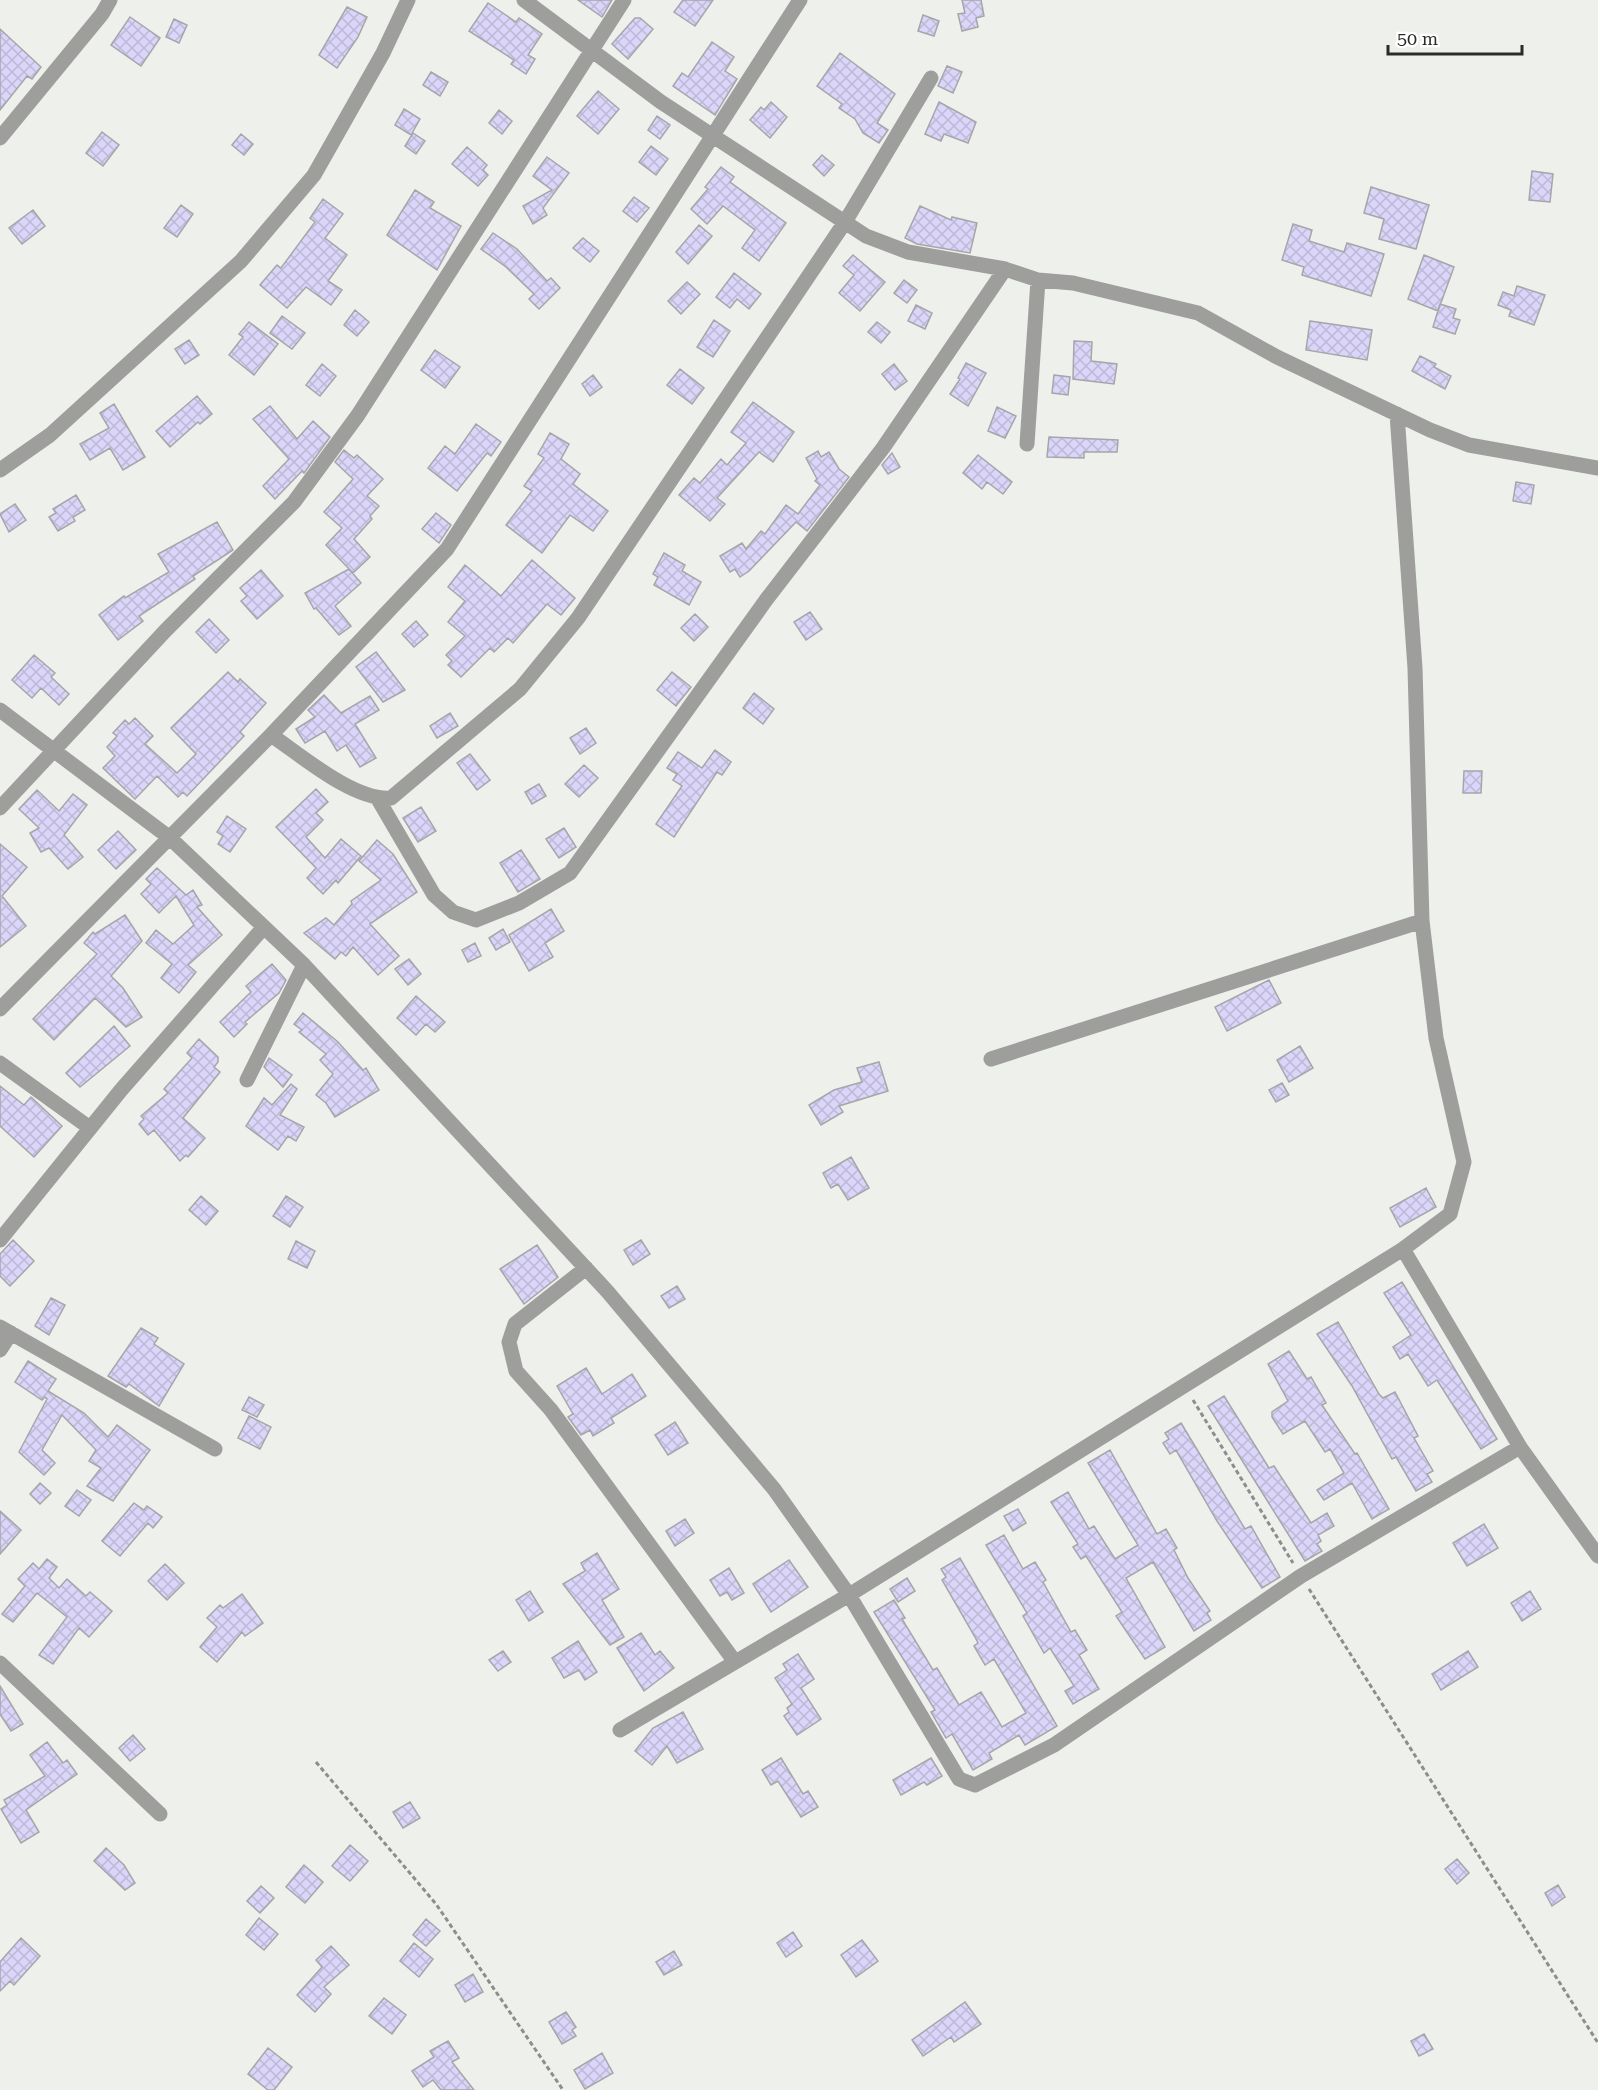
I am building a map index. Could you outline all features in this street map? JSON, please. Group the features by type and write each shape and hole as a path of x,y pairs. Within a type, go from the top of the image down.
{"street":[{"path":"0,138 102,14 110,0"},
{"path":"0,470 50,435 241,261 314,174 383,53 408,0"},
{"path":"524,0 661,102 866,236 908,252 1005,268 1038,280 1073,283 1198,313 1276,357 1469,445 1598,468"},
{"path":"0,808 166,630 294,502 358,415 624,0"},
{"path":"0,1009 271,735 447,549 715,137 800,0"},
{"path":"271,735 357,792 378,799 391,798 520,689 579,618 845,222 931,78"},
{"path":"378,799 434,895 453,912 476,920 519,903 570,873 766,600 883,448 1005,268"},
{"path":"1027,444 1038,280"},
{"path":"620,1730 849,1595 1403,1249 1450,1214 1464,1162 1437,1038 1422,921 1415,668 1397,414"},
{"path":"0,710 170,838 304,965 586,1268 774,1489 849,1595 959,1779 975,1785 1054,1745 1301,1576 1520,1447"},
{"path":"990,1059 1422,921"},
{"path":"0,1240 90,1128 264,927"},
{"path":"247,1080 304,965"},
{"path":"0,1063 90,1128"},
{"path":"1403,1249 1520,1447 1598,1556"},
{"path":"586,1268 515,1324 509,1342 516,1371 550,1410 735,1662"},
{"path":"0,1350 6,1330 215,1449"},
{"path":"0,1663 160,1814"}],"path":[{"path":"1184,1386 1301,1576 1598,2043"},
{"path":"316,1762 436,1904 563,2090"}],"building":[{"path":"578,0 612,0 602,17"},
{"path":"683,0 713,0 695,26 674,12"},
{"path":"962,0 981,0 984,16 976,18 978,27 962,31 958,14 965,13"},
{"path":"488,3 516,22 519,18 542,34 528,55 535,59 526,74 511,64 514,60 469,31"},
{"path":"347,7 367,17 358,37 337,68 319,55"},
{"path":"923,15 939,21 934,36 918,31"},
{"path":"130,17 160,38 141,66 111,45"},
{"path":"635,18 640,18 653,29 628,59 612,44"},
{"path":"174,19 187,25 179,43 166,37"},
{"path":"0,29 41,67 32,79 27,76 0,110"},
{"path":"712,42 734,57 725,71 737,79 715,115 673,86 682,73 688,77"},
{"path":"840,53 895,94 877,123 888,130 879,143 863,133 855,119 839,108 842,104 817,86"},
{"path":"947,66 962,72 953,93 938,86"},
{"path":"431,72 448,82 440,96 423,85"},
{"path":"598,91 619,109 598,134 577,116"},
{"path":"771,102 787,117 770,138 750,120 761,107 764,110"},
{"path":"939,102 976,122 968,143 944,134 941,141 925,134"},
{"path":"404,109 420,119 411,135 395,125"},
{"path":"499,110 512,121 502,134 489,123"},
{"path":"657,116 670,125 660,139 648,130"},
{"path":"102,132 119,145 103,166 86,153"},
{"path":"413,133 425,141 416,154 405,146"},
{"path":"241,134 253,144 244,155 232,145"},
{"path":"651,146 668,159 656,175 639,162"},
{"path":"467,147 487,165 483,170 488,175 478,186 452,164"},
{"path":"822,155 834,165 824,176 813,165"},
{"path":"547,157 569,173 543,208 547,215 533,224 523,206 552,190 533,176"},
{"path":"721,167 734,177 730,182 786,223 759,261 742,248 755,230 723,206 707,224 691,209 708,189 705,187"},
{"path":"1532,171 1553,174 1550,202 1529,200"},
{"path":"1371,187 1429,205 1416,249 1379,239 1384,219 1364,213"},
{"path":"415,190 434,202 430,208 461,226 437,270 387,235"},
{"path":"634,197 649,208 637,222 623,211"},
{"path":"323,199 343,214 325,238 347,255 328,281 342,290 331,305 306,287 287,308 260,285 277,265 281,268 315,222 310,218"},
{"path":"181,205 193,214 177,237 164,228"},
{"path":"920,206 951,220 952,217 977,223 970,253 917,244 905,238"},
{"path":"33,210 45,226 22,244 9,228"},
{"path":"1293,224 1312,230 1309,241 1344,252 1347,243 1384,254 1371,296 1302,275 1304,267 1282,260"},
{"path":"699,225 712,236 688,264 676,252"},
{"path":"493,233 517,249 547,281 551,278 560,288 539,309 529,299 534,294 506,267 481,249"},
{"path":"583,238 599,251 590,262 573,248"},
{"path":"853,255 885,282 860,311 839,293 854,275 843,266"},
{"path":"1424,255 1454,267 1438,311 1408,299"},
{"path":"734,273 761,294 749,309 737,299 730,308 716,297"},
{"path":"904,280 917,290 907,303 894,293"},
{"path":"687,282 700,294 681,314 668,301"},
{"path":"1517,286 1545,295 1534,325 1509,316 1511,310 1498,305 1503,292 1514,296"},
{"path":"1440,304 1456,309 1453,318 1460,320 1455,334 1433,327"},
{"path":"916,305 932,313 925,329 908,321"},
{"path":"355,310 369,322 357,336 344,325"},
{"path":"282,316 305,333 292,349 270,333"},
{"path":"714,320 730,331 713,357 697,347"},
{"path":"1310,321 1372,330 1367,360 1306,350"},
{"path":"249,322 278,344 254,375 229,355 243,337 239,334"},
{"path":"877,322 890,332 881,343 868,332"},
{"path":"189,340 199,355 185,364 175,349"},
{"path":"1074,341 1092,342 1091,361 1117,364 1114,384 1073,379"},
{"path":"435,350 460,367 445,388 421,370"},
{"path":"1420,356 1436,364 1434,367 1451,376 1445,389 1412,371"},
{"path":"966,363 986,373 968,406 950,394 960,379 958,378"},
{"path":"322,364 336,376 320,396 306,385"},
{"path":"894,364 907,381 895,390 882,374"},
{"path":"680,369 704,388 692,404 667,385"},
{"path":"593,375 602,387 590,396 582,384"},
{"path":"1054,375 1070,377 1068,395 1052,393"},
{"path":"197,396 212,414 200,424 198,422 170,447 156,431"},
{"path":"753,402 794,432 773,462 759,452 717,498 725,504 710,521 679,495 694,478 700,483 721,459 727,465 746,443 731,432"},
{"path":"114,404 145,457 123,470 110,448 90,460 80,444 109,428 100,413"},
{"path":"270,406 297,439 313,421 330,437 304,473 302,471 275,499 263,486 289,459 253,419"},
{"path":"997,407 1016,416 1005,438 988,431"},
{"path":"476,424 501,442 491,456 487,453 457,491 428,468 445,446 455,454"},
{"path":"550,433 569,444 561,459 580,474 573,484 608,511 593,531 570,515 542,553 506,525 532,491 524,486 544,458 538,454"},
{"path":"1049,437 1118,440 1117,452 1084,452 1084,458 1047,457"},
{"path":"344,450 354,458 357,455 383,479 367,496 379,506 370,516 372,519 354,539 370,557 353,573 326,545 342,528 324,512 353,479 335,462"},
{"path":"818,451 821,457 829,452 839,469 849,477 807,531 796,522 749,571 740,577 735,569 730,572 720,556 742,543 746,549 761,531 765,534 786,505 798,514 820,485 815,481 817,479 806,458"},
{"path":"892,453 900,467 888,474 882,465"},
{"path":"978,455 1012,482 1003,494 987,482 982,489 963,473"},
{"path":"1516,482 1534,485 1531,504 1513,501"},
{"path":"76,495 85,510 73,517 75,521 58,531 49,517 56,513 53,509"},
{"path":"15,504 26,520 9,532 0,514"},
{"path":"436,513 451,525 439,543 422,529"},
{"path":"217,522 233,550 193,576 195,579 139,616 143,621 118,640 99,615 124,596 125,598 169,572 158,554"},
{"path":"664,553 685,565 682,571 701,582 689,605 654,585 658,577 653,574"},
{"path":"532,560 575,598 561,615 547,604 513,643 508,638 494,652 490,648 461,677 448,665 452,661 446,655 465,636 448,622 465,601 448,587 465,565 501,596"},
{"path":"349,569 361,583 335,606 351,626 339,635 316,608 314,609 305,593"},
{"path":"261,570 283,596 257,619 241,601 247,596 240,588"},
{"path":"810,612 822,629 806,640 794,622"},
{"path":"695,614 708,627 694,641 681,628"},
{"path":"209,619 229,640 216,653 196,632"},
{"path":"416,621 428,635 414,647 402,634"},
{"path":"376,652 405,690 383,702 356,667"},
{"path":"34,655 55,673 51,677 69,694 59,705 41,688 32,698 12,680"},
{"path":"228,672 238,682 240,679 266,703 240,732 244,736 187,796 183,792 178,797 157,776 135,799 103,768 115,756 107,747 117,736 113,733 125,720 129,724 135,718 153,736 145,744 177,773 196,754 171,728"},
{"path":"672,672 691,687 676,706 657,690"},
{"path":"754,693 774,709 763,724 743,708"},
{"path":"324,695 341,713 370,696 379,710 355,724 376,758 360,767 346,745 337,751 325,731 305,743 296,729 315,717 308,710"},
{"path":"450,713 458,726 437,738 430,726"},
{"path":"586,728 596,743 580,754 570,738"},
{"path":"715,750 731,762 722,775 717,772 674,837 656,824 682,786 673,780 677,774 667,768 678,752 702,768"},
{"path":"470,754 490,780 477,790 457,763"},
{"path":"584,765 598,778 579,797 565,784"},
{"path":"1464,771 1482,771 1481,793 1463,793"},
{"path":"539,784 546,796 532,804 525,792"},
{"path":"316,789 328,802 316,813 323,820 306,837 325,858 341,839 361,856 338,883 336,880 323,894 307,878 316,868 276,827"},
{"path":"37,790 59,811 73,794 87,805 64,835 83,857 68,869 49,848 41,852 30,833 39,828 19,809"},
{"path":"421,807 436,831 418,842 403,818"},
{"path":"227,816 246,829 230,852 218,844 223,836 217,832"},
{"path":"564,828 576,847 559,858 546,839"},
{"path":"118,831 136,850 116,869 98,850"},
{"path":"377,840 393,854 417,892 370,924 399,956 378,975 353,947 346,956 341,952 335,959 304,933 326,918 334,925 352,904 351,901 381,880 359,861"},
{"path":"0,844 27,867 2,896 26,926 0,947"},
{"path":"521,850 540,879 518,892 500,863"},
{"path":"157,868 186,895 193,890 202,905 197,907 222,935 188,965 196,972 179,993 161,978 172,964 146,943 156,930 173,944 194,925 176,896 159,913 141,894 151,884 146,879"},
{"path":"551,909 564,931 545,943 553,957 529,971 509,935"},
{"path":"125,915 142,941 111,976 123,988 142,1017 126,1027 95,998 54,1040 33,1019 97,954 84,943 93,932 95,934"},
{"path":"503,929 510,942 496,950 489,938"},
{"path":"475,943 481,956 468,962 462,950"},
{"path":"409,959 421,974 408,985 395,969"},
{"path":"272,964 286,980 279,993 245,1022 247,1024 234,1037 220,1022 251,992 246,986"},
{"path":"1269,980 1281,1003 1227,1031 1215,1007"},
{"path":"416,996 445,1022 435,1032 426,1024 416,1035 397,1018"},
{"path":"303,1013 338,1042 363,1070 366,1068 379,1090 335,1117 326,1103 316,1095 333,1074 320,1060 326,1054 299,1032 302,1030 294,1024"},
{"path":"114,1026 130,1046 80,1087 66,1073"},
{"path":"199,1039 218,1057 218,1062 214,1067 220,1072 183,1118 205,1138 188,1157 186,1155 180,1161 154,1130 148,1135 139,1124 144,1119 141,1116 168,1093 164,1089 192,1058 187,1053"},
{"path":"1300,1046 1313,1068 1289,1082 1277,1060"},
{"path":"269,1058 292,1075 283,1087 264,1067"},
{"path":"879,1062 888,1091 839,1106 843,1112 821,1125 809,1105 834,1090 862,1082 857,1068"},
{"path":"1282,1083 1289,1095 1276,1102 1269,1090"},
{"path":"291,1084 297,1089 280,1115 304,1127 296,1141 288,1136 278,1150 246,1126 264,1098 272,1105"},
{"path":"0,1086 24,1105 31,1097 62,1126 34,1157 0,1126"},
{"path":"851,1157 869,1188 848,1200 838,1184 831,1188 823,1173"},
{"path":"1426,1188 1436,1207 1400,1227 1390,1208"},
{"path":"201,1196 218,1211 206,1225 189,1210"},
{"path":"286,1196 303,1207 290,1227 273,1216"},
{"path":"13,1240 34,1261 10,1286 0,1276 0,1254"},
{"path":"641,1240 650,1254 633,1265 624,1250"},
{"path":"296,1241 315,1251 307,1268 288,1259"},
{"path":"537,1245 558,1277 524,1304 500,1269"},
{"path":"1402,1282 1497,1439 1481,1449 1437,1380 1428,1386 1408,1354 1400,1359 1393,1347 1411,1335 1384,1293"},
{"path":"677,1286 685,1299 669,1308 661,1296"},
{"path":"51,1298 65,1305 49,1335 35,1326"},
{"path":"1338,1322 1379,1394 1383,1398 1395,1392 1418,1436 1414,1438 1433,1471 1427,1474 1432,1482 1416,1491 1396,1457 1392,1459 1352,1386 1317,1334"},
{"path":"141,1328 158,1338 154,1344 184,1364 159,1406 129,1384 126,1387 108,1376"},
{"path":"1289,1351 1307,1379 1311,1377 1326,1403 1322,1405 1355,1454 1357,1453 1389,1509 1372,1519 1352,1483 1324,1500 1317,1490 1344,1473 1330,1449 1325,1452 1305,1421 1283,1434 1272,1417 1272,1412 1288,1401 1268,1364"},
{"path":"28,1361 56,1379 48,1391 84,1413 108,1437 117,1425 150,1450 113,1501 87,1486 101,1468 89,1461 96,1450 62,1415 42,1450 55,1463 44,1475 19,1452 47,1399 45,1397 42,1400 15,1382"},
{"path":"586,1368 602,1394 632,1374 646,1396 611,1418 614,1423 593,1436 590,1430 581,1435 568,1417 573,1414 557,1386"},
{"path":"1224,1396 1269,1468 1274,1466 1311,1523 1327,1513 1334,1526 1318,1535 1321,1541 1317,1544 1322,1551 1305,1561 1208,1406"},
{"path":"249,1397 264,1405 257,1417 242,1410"},
{"path":"249,1416 271,1427 260,1449 238,1438"},
{"path":"675,1422 688,1443 668,1455 655,1435"},
{"path":"1181,1423 1245,1529 1251,1526 1280,1577 1262,1588 1217,1521 1176,1450 1170,1454 1163,1443 1169,1439 1165,1433"},
{"path":"1110,1450 1157,1534 1166,1529 1177,1548 1174,1550 1188,1578 1210,1611 1207,1613 1211,1620 1194,1631 1153,1562 1126,1578 1165,1647 1145,1659 1116,1616 1122,1612 1086,1556 1081,1559 1073,1547 1078,1544 1051,1502 1068,1492 1089,1529 1094,1526 1115,1559 1138,1545 1088,1463"},
{"path":"40,1483 51,1493 40,1504 30,1494"},
{"path":"77,1490 91,1500 79,1516 65,1506"},
{"path":"134,1503 144,1510 147,1506 162,1517 153,1528 148,1523 120,1556 102,1541"},
{"path":"1018,1509 1026,1523 1013,1531 1004,1516"},
{"path":"0,1511 21,1530 0,1554"},
{"path":"685,1519 694,1533 675,1546 666,1531"},
{"path":"1484,1524 1498,1548 1467,1566 1453,1543"},
{"path":"1004,1535 1023,1569 1035,1562 1046,1580 1043,1582 1071,1632 1075,1630 1087,1650 1079,1655 1099,1689 1073,1704 1065,1691 1074,1686 1050,1648 1044,1653 1023,1616 1027,1613 986,1545"},
{"path":"597,1553 619,1589 602,1600 624,1637 610,1645 563,1584 585,1571 581,1563"},
{"path":"960,1558 1057,1726 1025,1745 1019,1735 989,1753 992,1759 973,1770 952,1734 946,1738 931,1712 935,1710 874,1612 894,1600 905,1618 902,1619 933,1670 937,1668 959,1705 981,1692 1002,1727 1026,1713 994,1659 985,1665 974,1646 978,1643 975,1637 942,1580 946,1577 941,1569"},
{"path":"47,1559 57,1567 49,1578 59,1588 67,1579 86,1596 90,1592 112,1611 89,1637 79,1628 53,1664 39,1655 67,1617 37,1593 13,1622 2,1614 25,1586 18,1579 33,1563 39,1569"},
{"path":"789,1560 808,1587 771,1612 753,1584"},
{"path":"165,1564 184,1583 167,1600 148,1581"},
{"path":"729,1568 744,1593 732,1600 727,1592 720,1596 710,1580"},
{"path":"907,1578 915,1591 898,1602 890,1589"},
{"path":"530,1591 543,1612 529,1621 516,1600"},
{"path":"1530,1591 1541,1609 1522,1621 1511,1603"},
{"path":"242,1594 263,1623 245,1636 242,1632 217,1662 200,1647 217,1627 207,1618 220,1605 223,1608"},
{"path":"641,1633 655,1655 660,1651 674,1668 644,1691 617,1648"},
{"path":"578,1641 597,1672 585,1680 579,1670 564,1678 552,1658"},
{"path":"503,1651 511,1662 498,1671 489,1660"},
{"path":"1468,1651 1478,1667 1441,1690 1432,1674"},
{"path":"798,1654 814,1679 801,1688 821,1719 797,1735 784,1716 789,1712 787,1708 792,1704 775,1678 787,1670 783,1664"},
{"path":"0,1686 23,1724 11,1731 0,1714"},
{"path":"683,1712 703,1749 677,1763 667,1746 652,1765 635,1751 653,1728"},
{"path":"133,1735 145,1749 130,1761 119,1748"},
{"path":"47,1742 63,1763 67,1760 77,1774 26,1810 39,1832 21,1843 1,1809 7,1805 4,1800 45,1776 30,1755"},
{"path":"781,1758 803,1794 808,1791 818,1807 801,1817 778,1781 771,1785 762,1770"},
{"path":"931,1758 942,1776 927,1785 924,1782 901,1795 893,1780"},
{"path":"410,1802 420,1818 403,1828 393,1812"},
{"path":"350,1845 368,1861 350,1881 332,1866"},
{"path":"106,1848 124,1865 135,1883 125,1890 94,1861"},
{"path":"1457,1859 1469,1873 1457,1884 1445,1869"},
{"path":"304,1865 323,1882 305,1903 286,1887"},
{"path":"1558,1885 1565,1897 1552,1906 1545,1893"},
{"path":"261,1886 274,1898 260,1913 247,1901"},
{"path":"259,1918 278,1934 264,1950 246,1935"},
{"path":"426,1919 440,1931 426,1946 413,1935"},
{"path":"793,1932 802,1946 786,1957 777,1943"},
{"path":"21,1938 40,1956 14,1985 10,1981 0,1991 0,1962"},
{"path":"862,1940 878,1961 856,1977 841,1955"},
{"path":"414,1943 433,1959 419,1977 400,1961"},
{"path":"331,1946 349,1965 324,1987 331,1994 315,2012 297,1995 322,1967 316,1960"},
{"path":"674,1951 682,1965 664,1975 656,1962"},
{"path":"473,1974 483,1992 465,2002 455,1985"},
{"path":"384,1998 406,2015 392,2034 369,2016"},
{"path":"965,2002 981,2024 954,2042 951,2037 923,2056 912,2040"},
{"path":"566,2012 576,2027 572,2030 576,2036 562,2044 549,2022"},
{"path":"1424,2034 1433,2049 1419,2056 1411,2041"},
{"path":"448,2041 459,2058 452,2062 474,2090 441,2090 433,2080 423,2087 412,2071 434,2057 430,2051"},
{"path":"268,2048 292,2067 274,2090 268,2090 248,2074"},
{"path":"602,2053 613,2073 585,2089 574,2070"}]}
